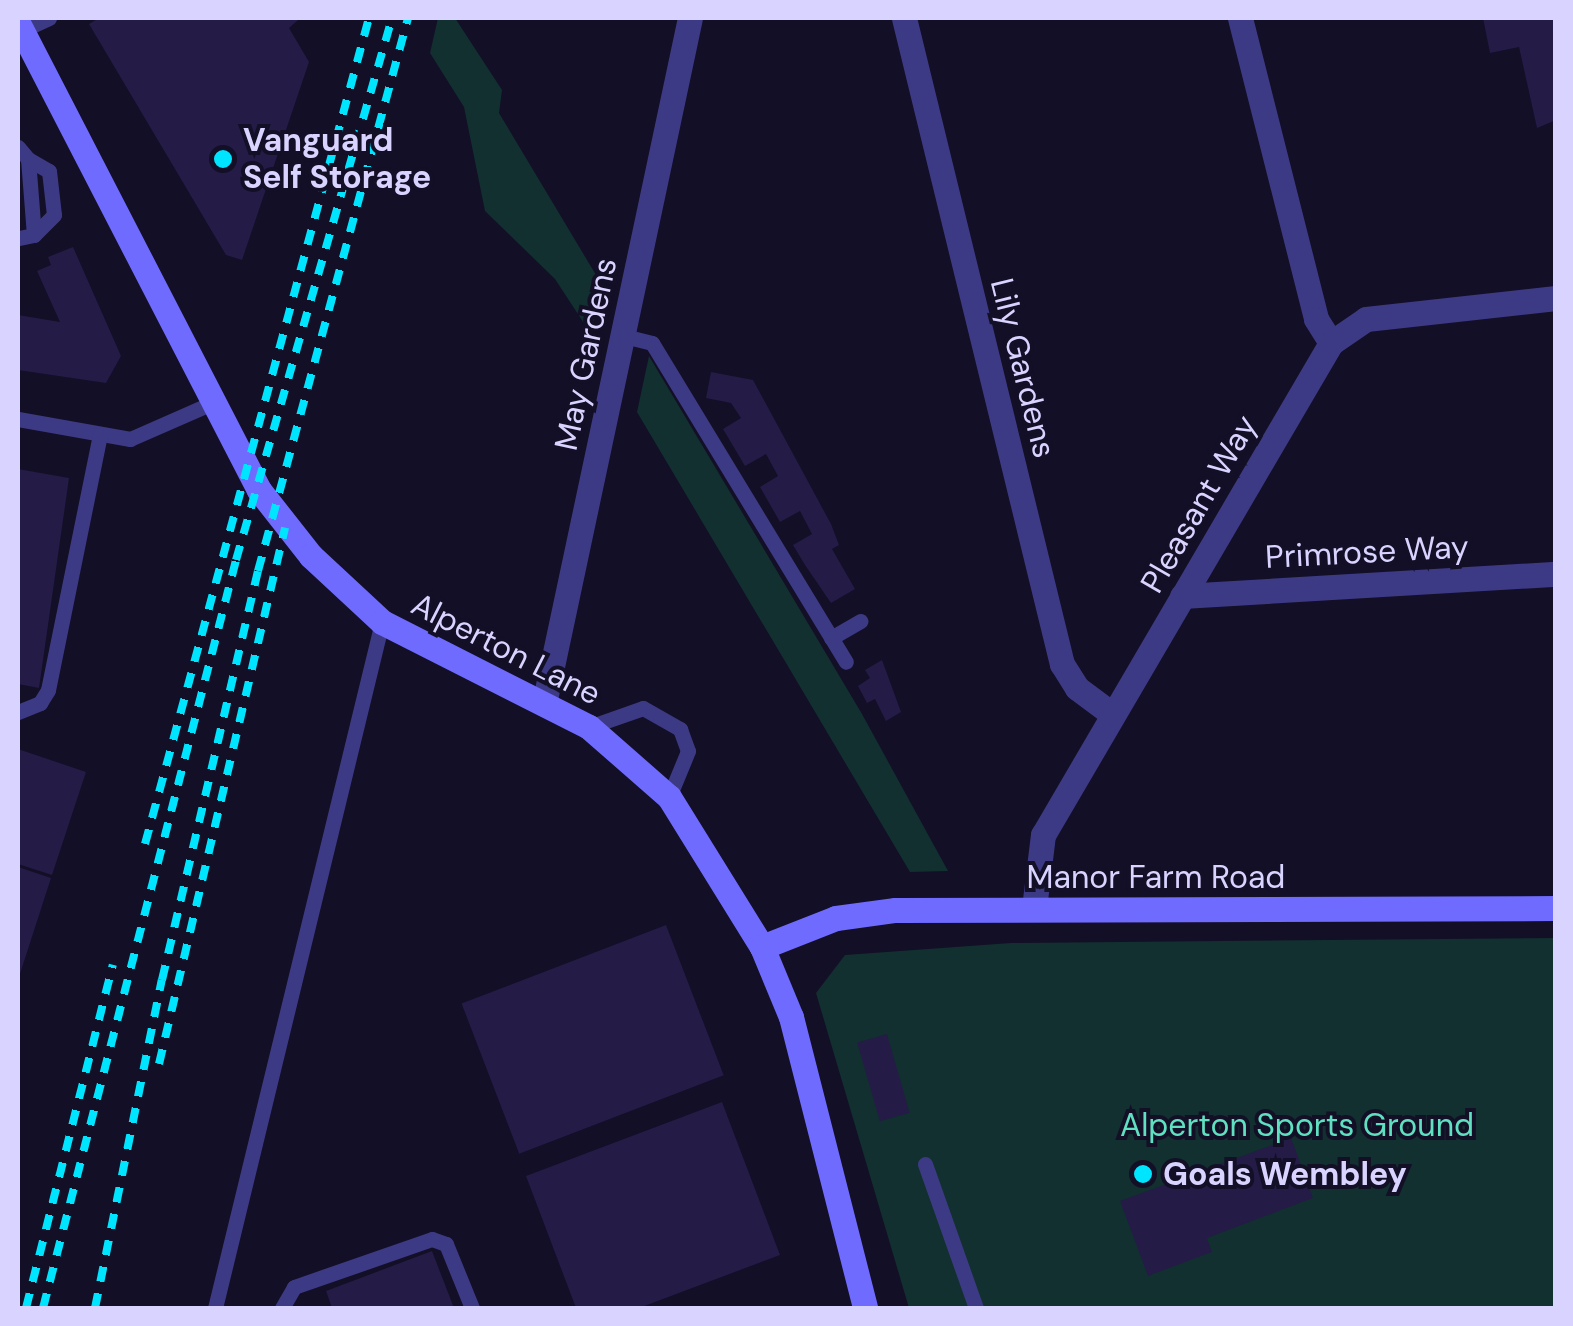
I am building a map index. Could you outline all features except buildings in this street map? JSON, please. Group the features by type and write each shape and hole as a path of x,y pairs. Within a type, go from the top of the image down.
{"main road":[{"name":"Alperton Lane","path":"19,27 27,64 212,403 269,503 311,556 382,622 589,727 669,797 762,947 795,1030 865,1308"},
{"name":"Manor Farm Road","path":"762,947 836,918 895,910 1556,908"}],"street":[{"name":"May Gardens","path":"544,704 690,18"},
{"name":"Lily Gardens","path":"904,18 1062,664 1077,688 1112,714"},
{"path":"1240,18 1316,319 1331,343"},
{"name":"Pleasant Way","path":"1034,908 1043,835 1331,343 1366,319 1556,298"},
{"name":"Primrose Way","path":"1182,596 1556,574"}],"lane":[{"path":"19,27 49,18"},
{"path":"18,238 34,235 54,215 49,171 23,153"},
{"path":"624,336 652,343 846,662"},
{"path":"18,419 130,439 212,403"},
{"path":"18,712 30,710 48,690 100,434"},
{"path":"831,638 860,620"},
{"path":"215,1308 382,622"},
{"path":"589,727 643,708 680,729 688,750 669,797"},
{"path":"925,1164 976,1308"},
{"path":"282,1308 294,1287 432,1239 446,1244 472,1308"}],"green space":[{"path":"438,18 455,18 502,90 499,113 602,285 591,334 555,279 485,211 464,107 430,53"},
{"path":"649,356 862,714 948,871 910,872 637,412"},
{"name":"Alperton Sports Ground","path":"1555,938 1555,1308 909,1308 816,993 845,955 1011,943"}],"railway":[{"path":"145,844 369,18"},
{"path":"43,1308 236,560 392,18"},
{"path":"95,1308 162,980 258,571 408,18"},
{"path":"159,1064 285,528"},
{"path":"26,1308 113,965"}],"place":[{"name":"Vanguard Self Storage","path":"223,159"},
{"name":"Goals Wembley","path":"1143,1174"}]}
